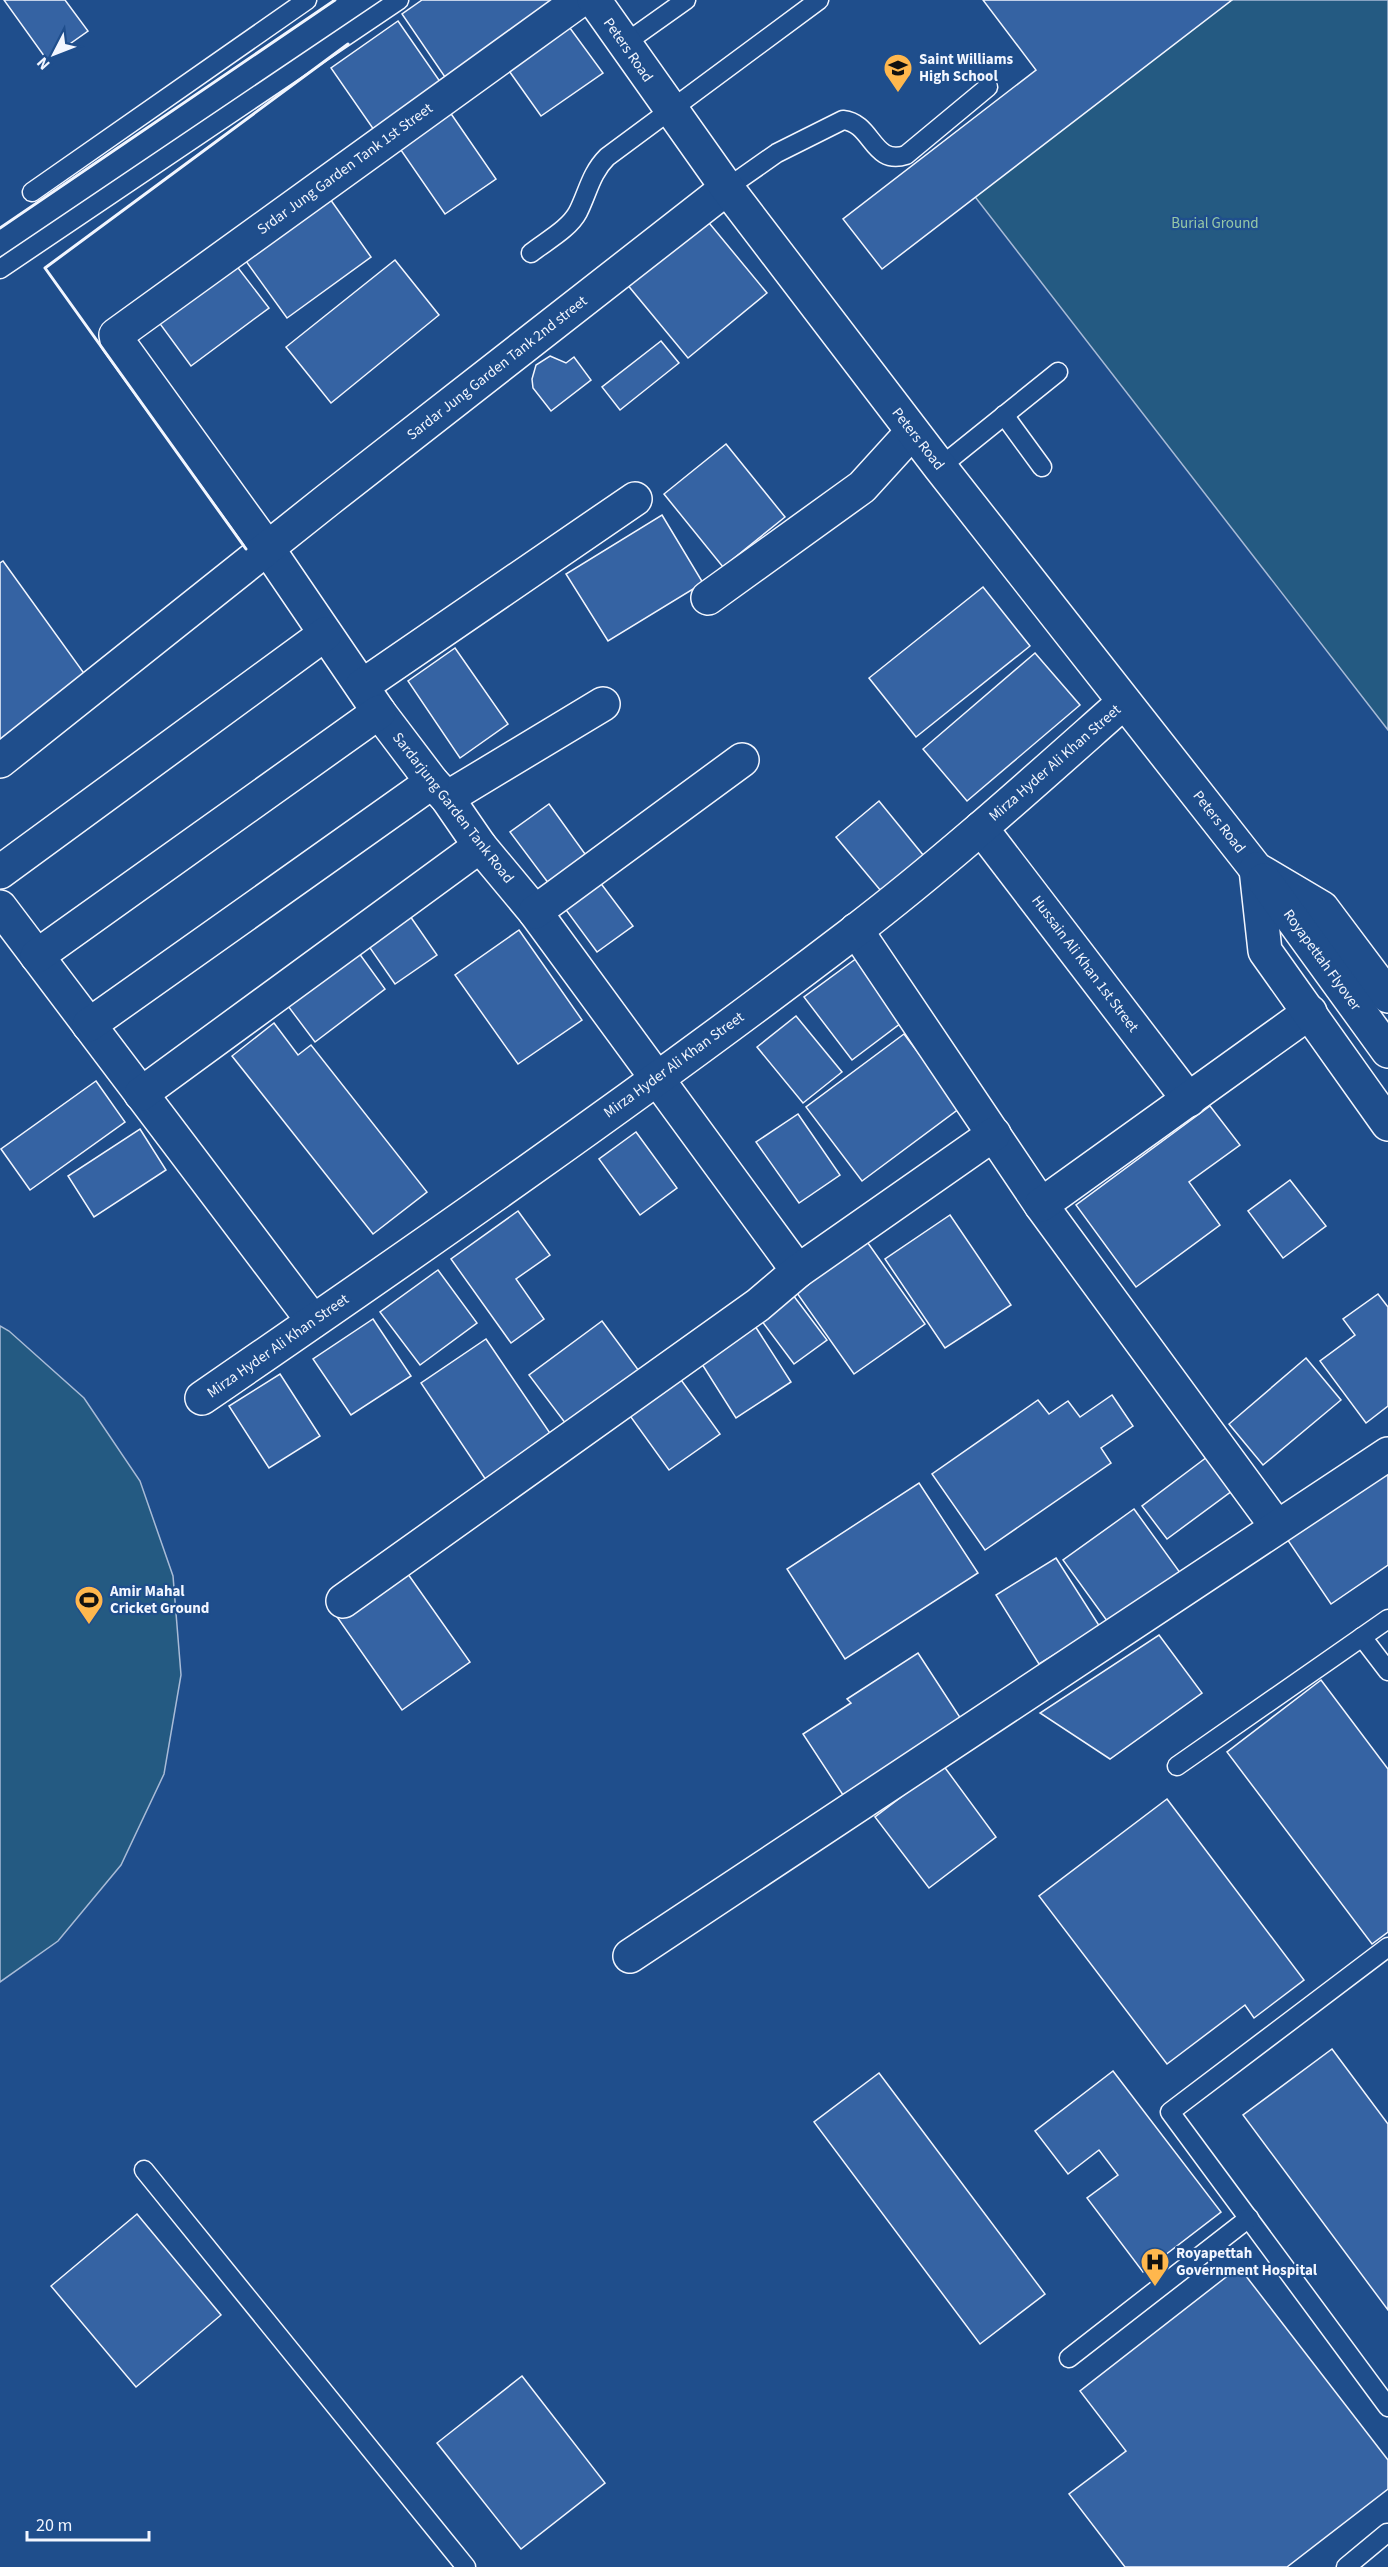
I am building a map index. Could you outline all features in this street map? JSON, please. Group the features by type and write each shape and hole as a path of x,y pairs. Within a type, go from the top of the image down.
{"street":[{"name":"Srdar Jung Garden Tank 1st Street","path":"117,340 116,335 120,330 580,0"},
{"name":"Peters Road","path":"594,0 727,188 912,432 1256,869 1322,908 1388,996"},
{"name":"Sardar Jung Garden Tank 2nd street","path":"0,761 727,188"},
{"name":"Sardarjung Garden Tank Road","path":"117,340 268,549 371,699 480,846 535,912 798,1271"},
{"path":"708,598 862,487 912,432"},
{"path":"37,956 635,499"},
{"path":"0,872 325,634"},
{"name":"Mirza Hyder Ali Khan Street","path":"202,1398 314,1322 658,1078 856,930 981,828 1124,702"},
{"path":"89,1025 440,790 603,704"},
{"path":"535,912 742,760"},
{"name":"Hussain Ali Khan 1st Street","path":"981,828 1189,1100"},
{"path":"141,1094 480,846"},
{"path":"1256,869 1265,951 1388,1124"},
{"name":"Royapettah Flyover","path":"1256,869 1388,1052"},
{"path":"0,907 314,1322"},
{"path":"856,930 1041,1205 1277,1527"},
{"path":"1041,1205 1310,1012"},
{"path":"343,1601 739,1319 798,1271 994,1134"},
{"path":"630,1956 1388,1454"}],"lane":[{"path":"32,192 307,0"},
{"path":"0,269 399,0"},
{"path":"624,44 686,0"},
{"path":"531,253 572,222 596,167 819,0"},
{"path":"727,188 777,153 843,120 850,121 859,127 884,155 895,158 906,155 988,87"},
{"path":"940,467 1058,372"},
{"path":"1004,415 1042,468"},
{"path":"1177,1766 1388,1619"},
{"path":"1362,1637 1388,1671"},
{"path":"1388,1947 1170,2112 1388,2407"},
{"path":"144,2170 466,2567"},
{"path":"1069,2358 1249,2218"},
{"path":"1346,2567 1388,2534"}],"green space":[{"name":"Burial Ground","path":"1225,0 1388,0 1388,730 969,189"},
{"name":"Amir Mahal Cricket Ground","path":"0,1326 9,1331 84,1398 140,1481 173,1576 181,1675 164,1774 121,1865 58,1941 0,1982"}],"building":[{"path":"4,0 65,0 88,31 47,60"},
{"path":"422,0 552,0 555,5 447,80 402,14"},
{"path":"983,0 1232,0 882,269 843,219 1036,70"},
{"path":"398,21 441,83 374,130 331,68"},
{"path":"567,24 603,73 541,116 507,68"},
{"path":"445,105 496,179 445,214 394,140"},
{"path":"323,189 371,257 287,318 238,250"},
{"path":"705,218 767,293 688,358 626,283"},
{"path":"232,260 269,308 191,366 155,317"},
{"path":"395,260 439,315 331,403 286,347"},
{"path":"661,341 679,363 620,410 602,387"},
{"path":"550,356 566,363 574,357 591,380 551,411 533,388 532,379 536,365"},
{"path":"726,444 785,517 723,567 664,494"},
{"path":"662,515 703,583 608,641 566,574"},
{"path":"3,561 91,683 0,749 0,563"},
{"path":"983,587 1030,646 916,737 869,678"},
{"path":"455,648 508,724 460,758 408,681"},
{"path":"1035,653 1080,705 967,801 923,749"},
{"path":"879,801 928,861 886,897 836,837"},
{"path":"549,804 593,865 555,892 510,832"},
{"path":"593,873 633,926 597,952 558,899"},
{"path":"410,916 437,955 395,984 368,945"},
{"path":"519,930 582,1020 518,1064 455,975"},
{"path":"356,949 385,989 315,1042 285,1002"},
{"path":"857,958 905,1020 852,1060 804,997"},
{"path":"796,1016 842,1072 803,1103 757,1047"},
{"path":"274,1023 298,1055 311,1045 427,1192 373,1234 232,1056"},
{"path":"904,1034 960,1108 862,1181 806,1107"},
{"path":"96,1081 125,1122 30,1190 1,1149"},
{"path":"1210,1106 1240,1145 1189,1182 1220,1225 1136,1287 1076,1205"},
{"path":"798,1114 840,1175 799,1203 756,1142"},
{"path":"140,1129 166,1170 94,1217 68,1176"},
{"path":"636,1132 677,1188 640,1215 599,1159"},
{"path":"1290,1180 1326,1226 1283,1258 1248,1211"},
{"path":"518,1211 550,1255 516,1279 544,1319 511,1343 451,1259"},
{"path":"950,1215 1011,1305 945,1348 885,1259"},
{"path":"863,1236 925,1324 854,1374 792,1286"},
{"path":"438,1270 477,1323 420,1365 380,1312"},
{"path":"1378,1294 1388,1307 1388,1406 1366,1423 1320,1361 1355,1335 1343,1319"},
{"path":"793,1295 827,1340 794,1364 761,1320"},
{"path":"373,1319 411,1376 351,1415 313,1359"},
{"path":"602,1321 642,1375 569,1428 529,1375"},
{"path":"755,1326 791,1382 736,1418 700,1361"},
{"path":"486,1339 556,1442 490,1486 421,1383"},
{"path":"1306,1358 1341,1400 1263,1465 1229,1424"},
{"path":"280,1374 320,1436 269,1468 229,1406"},
{"path":"679,1377 720,1434 669,1470 628,1413"},
{"path":"1112,1395 1133,1426 1101,1448 1111,1463 985,1550 932,1474 1038,1400 1049,1414 1068,1401 1080,1417"},
{"path":"1215,1451 1240,1485 1167,1539 1142,1506"},
{"path":"1388,1466 1388,1565 1331,1604 1285,1536"},
{"path":"919,1483 978,1573 845,1659 787,1569"},
{"path":"1134,1509 1181,1574 1110,1625 1063,1560"},
{"path":"1056,1558 1100,1627 1039,1664 996,1595"},
{"path":"403,1567 470,1662 402,1710 335,1614"},
{"path":"1159,1635 1202,1693 1110,1759 1040,1713"},
{"path":"918,1653 961,1719 843,1795 803,1734 851,1703 847,1699"},
{"path":"1321,1680 1388,1769 1388,1932 1372,1944 1227,1752"},
{"path":"943,1765 996,1837 929,1888 875,1817"},
{"path":"1167,1799 1304,1980 1254,2018 1245,2005 1167,2064 1039,1896"},
{"path":"1332,2049 1388,2124 1388,2310 1243,2115"},
{"path":"1113,2071 1221,2212 1143,2272 1087,2198 1118,2175 1099,2150 1068,2174 1035,2131"},
{"path":"879,2073 1045,2294 980,2344 814,2122"},
{"path":"137,2214 221,2315 136,2387 51,2286"},
{"path":"1239,2267 1388,2460 1388,2489 1287,2567 1125,2567 1069,2494 1126,2451 1080,2391"},
{"path":"522,2376 605,2483 521,2549 437,2443"}],"wall":[{"path":"0,228 335,0"},
{"path":"246,549 45,268 348,44"}],"place":[{"name":"Saint Williams High School","path":"898,94"},
{"name":"Amir Mahal Cricket Ground","path":"89,1626"},
{"name":"Royapettah Government Hospital","path":"1155,2288"}]}
